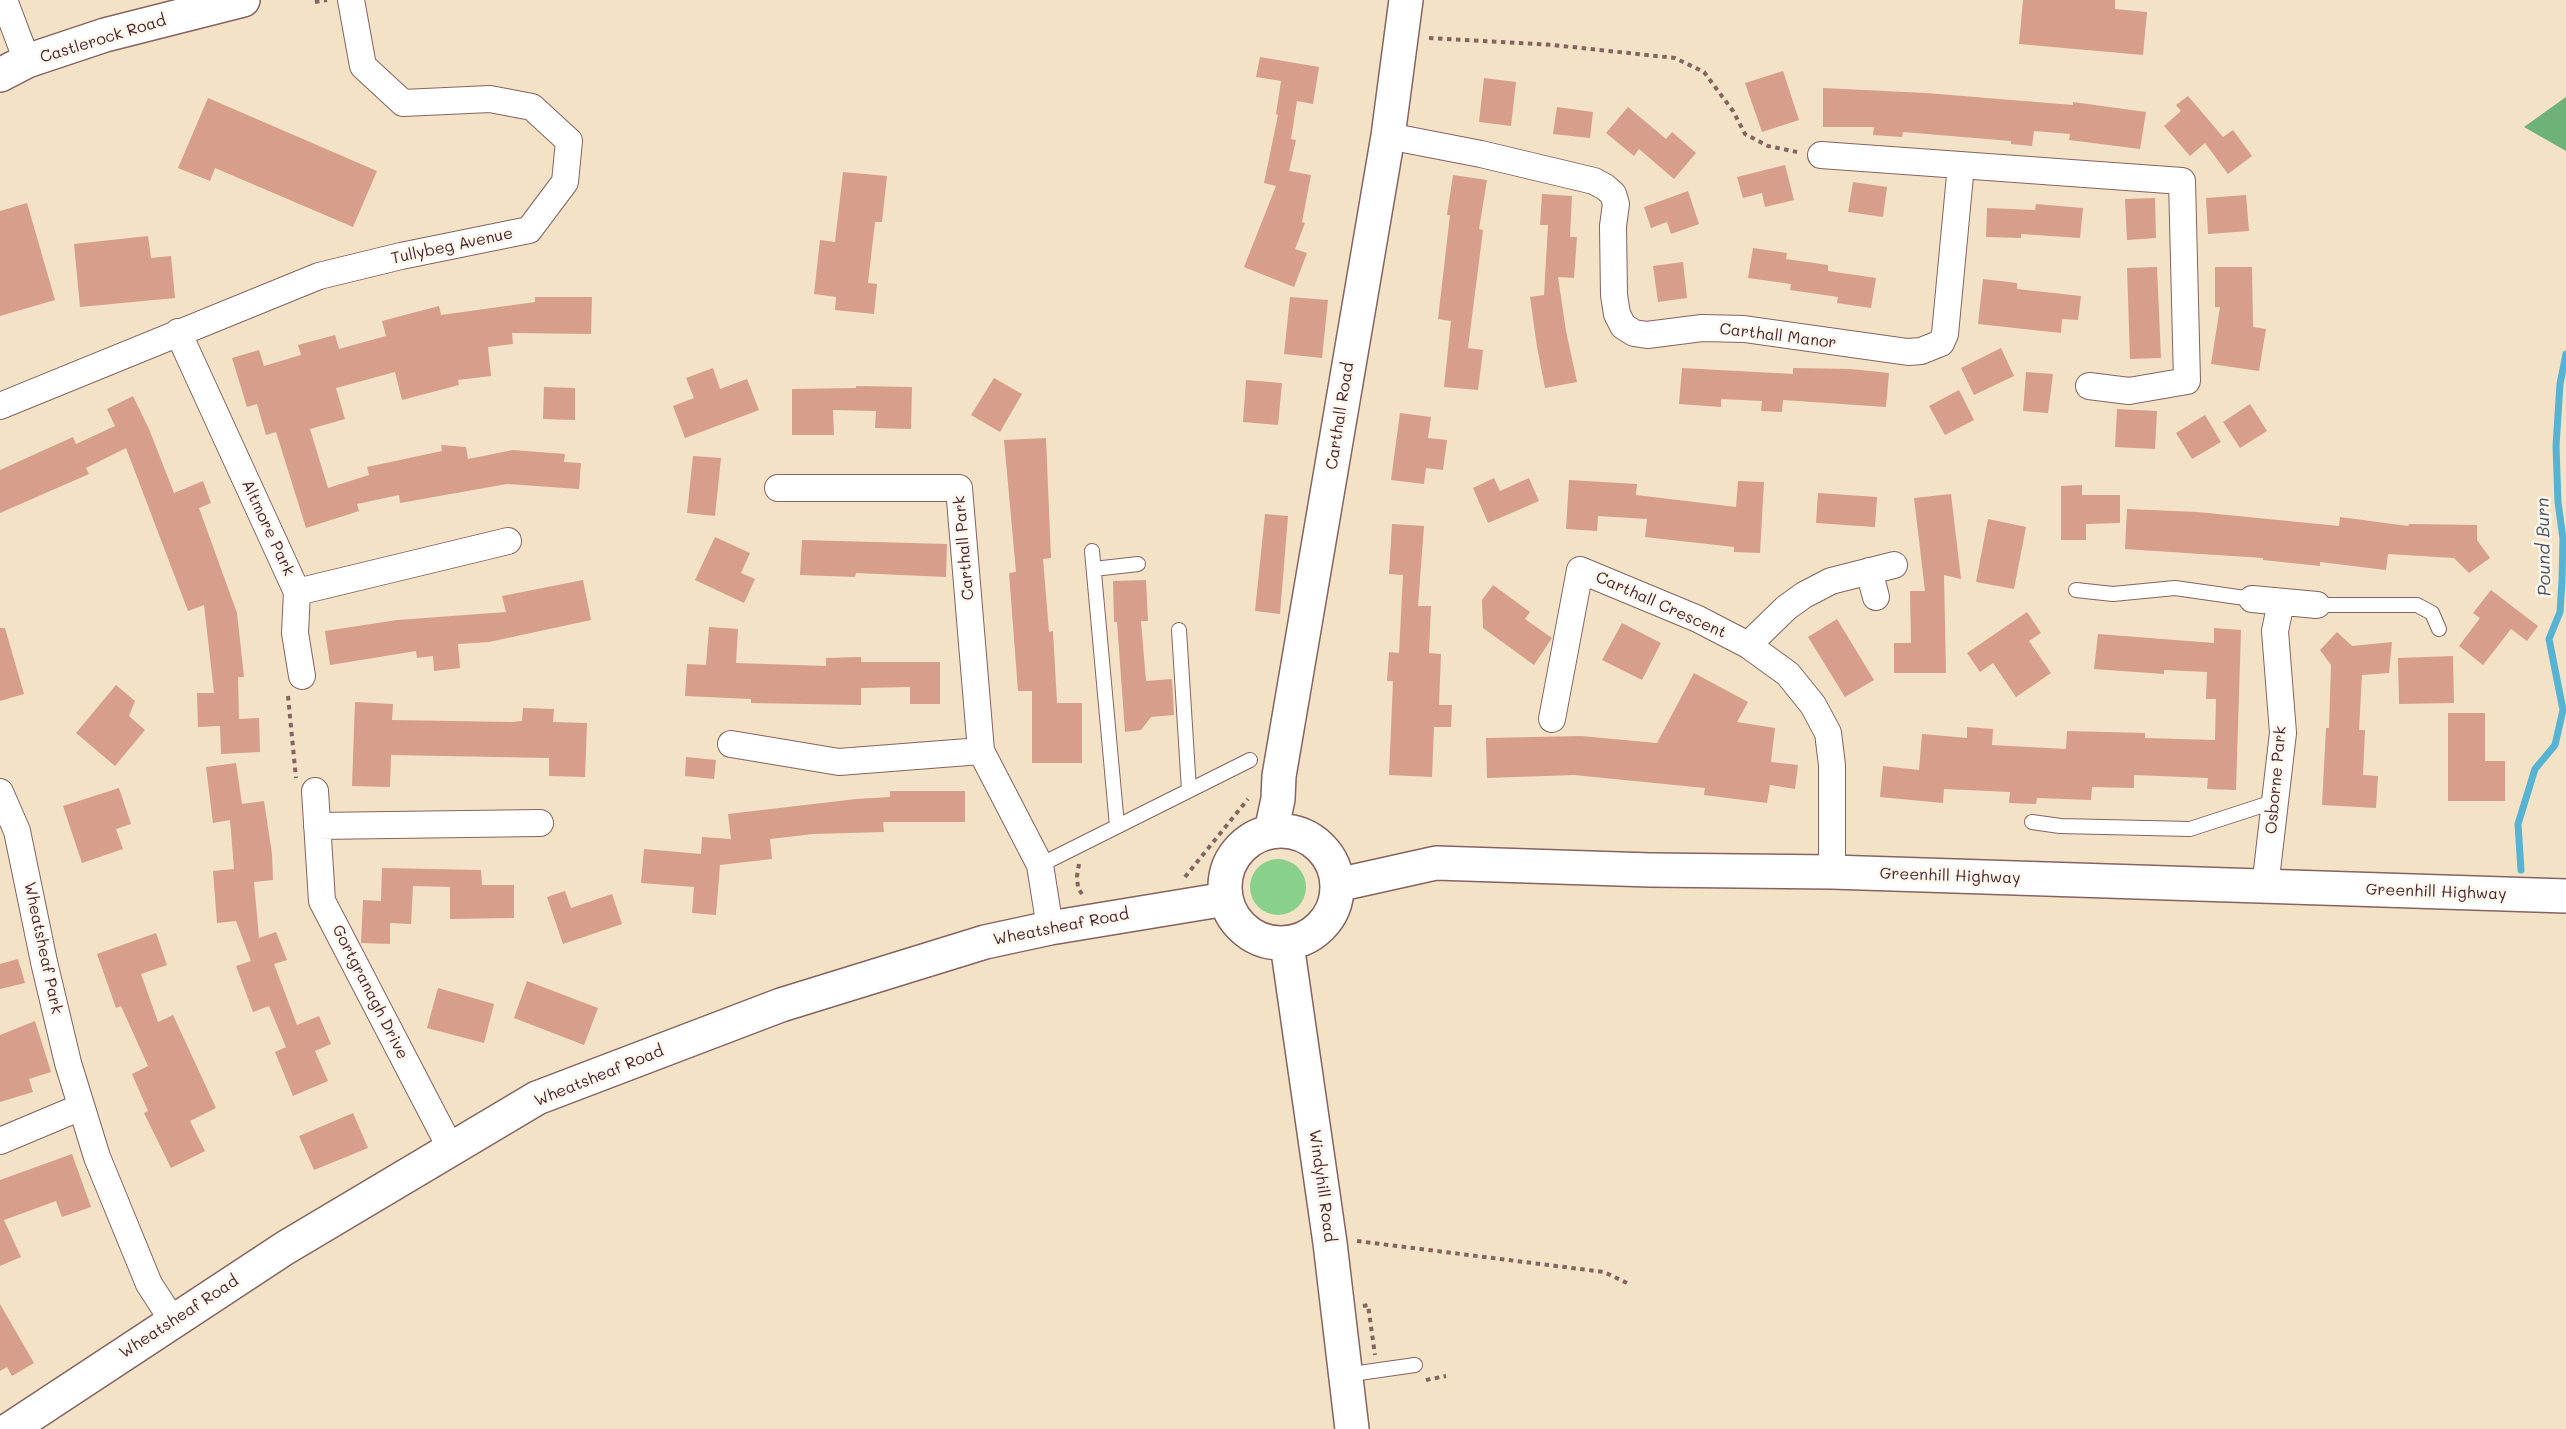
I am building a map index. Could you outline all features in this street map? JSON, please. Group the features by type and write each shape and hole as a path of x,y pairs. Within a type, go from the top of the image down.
{"main road":[{"name":"Castlerock Road","path":"14,68 105,35 243,0"},
{"name":"Carthall Road","path":"1271,832 1388,136 1406,0"},
{"path":"1271,832 1290,832 1308,838 1323,850 1333,866 1337,885 1335,901 1329,917 1318,930 1303,939 1287,944 1270,943 1254,938 1236,921 1226,899 1225,881 1230,864 1240,849 1254,838 1271,832"},
{"name":"Greenhill Highway","path":"1337,885 1436,863 1650,870 1832,872 2566,896"},
{"name":"Wheatsheaf Road","path":"10,1429 285,1248 537,1098 781,1005 985,942 1050,928 1226,899"},
{"name":"Windyhill Road","path":"1287,944 1330,1243 1352,1429"}],"street":[{"path":"4,0 14,68"},
{"name":"Tullybeg Avenue","path":"0,406 318,276 401,256 529,230 565,182 569,141 532,107 490,99 403,103 363,66 351,0"},
{"name":"Carthall Manor","path":"1388,136 1481,154 1594,181 1605,187 1613,194 1617,204 1614,226 1615,305 1623,326 1634,333 1647,335 1702,328 1744,328 1908,352 1921,351 1941,343 1945,334 1960,165"},
{"path":"1821,155 2182,181 2187,381 2129,391 2089,386"},
{"name":"Altmore Park","path":"178,332 297,592 508,541"},
{"name":"Carthall Park","path":"778,488 959,488 981,751 1040,865 1050,928"},
{"path":"1748,645 1786,608 1804,595 1831,581 1894,565"},
{"name":"Carthall Crescent","path":"1552,718 1580,570 1698,619 1748,645 1788,674 1813,705 1828,733 1832,765 1832,872"},
{"path":"1869,571 1876,597"},
{"path":"297,592 295,633 302,676"},
{"path":"2252,599 2317,605"},
{"name":"Osborne Park","path":"2265,887 2283,732 2275,632 2281,602"},
{"path":"731,744 839,762 981,751"},
{"name":"Gortgranagh Drive","path":"315,791 322,901 451,1149"},
{"name":"Wheatsheaf Park","path":"0,792 17,831 68,1063 97,1157 149,1284 173,1321"},
{"path":"317,826 540,823"},
{"path":"0,1141 81,1107"}],"lane":[{"path":"1092,551 1117,826"},
{"path":"1094,569 1138,564"},
{"path":"2076,590 2113,594 2175,588 2252,599"},
{"path":"2317,605 2417,605 2432,613 2439,629"},
{"path":"1179,630 1189,790"},
{"path":"1040,865 1250,759"},
{"path":"2032,822 2060,826 2190,830 2276,801"},
{"path":"1345,1375 1415,1365"}],"path":[{"path":"315,2 327,0"},
{"path":"1401,37 1553,45 1675,58 1704,72 1733,111 1745,134 1768,146 1821,155"},
{"path":"302,676 296,684 287,687 297,783 315,791"},
{"path":"1177,883 1194,869 1255,790"},
{"path":"1086,842 1092,852 1085,856 1078,865 1077,876 1078,888 1083,896 1090,900"},
{"path":"1330,1243 1350,1240 1604,1272 1627,1283"}],"green space":[{"path":"2566,97 2566,151 2524,127"},
{"path":"1278,859 1289,861 1298,867 1304,876 1306,887 1304,898 1298,907 1289,913 1278,915 1267,913 1258,907 1252,898 1250,887 1252,876 1258,867 1267,861"}],"building":[{"path":"2023,0 2115,0 2115,9 2147,12 2143,55 2019,44"},
{"path":"1260,57 1319,67 1313,104 1297,101 1291,139 1296,140 1289,171 1311,175 1302,222 1305,223 1295,249 1307,253 1294,287 1244,267 1276,186 1264,183 1278,115 1276,114 1281,81 1256,77"},
{"path":"1783,71 1799,120 1762,132 1745,83"},
{"path":"1484,78 1516,82 1511,126 1479,122"},
{"path":"1823,88 1926,93 2073,105 2073,102 2146,112 2140,149 2069,140 2070,134 2034,131 2032,146 2011,144 2011,141 1903,132 1902,137 1873,135 1874,127 1823,127"},
{"path":"2188,96 2223,137 2233,130 2252,156 2228,174 2205,143 2190,156 2164,126 2181,111 2176,105"},
{"path":"208,98 377,171 353,227 215,168 210,181 178,168"},
{"path":"1557,107 1593,112 1590,138 1553,134"},
{"path":"1628,107 1666,139 1672,132 1696,153 1674,179 1639,149 1634,156 1606,133"},
{"path":"1785,165 1794,200 1765,207 1762,193 1743,198 1737,177"},
{"path":"843,172 887,176 882,222 875,222 868,283 877,284 874,314 835,310 836,297 814,294 820,240 835,242"},
{"path":"1453,175 1487,180 1479,229 1483,230 1468,348 1483,350 1478,390 1444,387 1451,321 1438,319 1450,215 1447,215"},
{"path":"1853,182 1887,187 1883,217 1848,212"},
{"path":"1688,191 1699,224 1671,234 1667,222 1651,228 1644,207"},
{"path":"1542,194 1572,196 1570,237 1577,237 1574,278 1558,277 1577,382 1545,388 1530,297 1544,295 1548,225 1540,225"},
{"path":"2246,195 2249,231 2208,234 2206,198"},
{"path":"2155,198 2156,238 2127,240 2125,199"},
{"path":"27,203 55,300 0,316 0,211"},
{"path":"2036,204 2083,208 2080,238 2021,234 2021,238 1986,237 1987,208 2035,210"},
{"path":"148,236 151,258 171,256 175,298 80,307 74,244"},
{"path":"1753,248 1787,253 1786,259 1828,265 1828,271 1876,278 1871,308 1837,303 1838,297 1790,290 1791,284 1748,278"},
{"path":"1683,262 1687,298 1658,302 1653,266"},
{"path":"2157,267 2161,358 2130,359 2127,268"},
{"path":"2215,267 2252,267 2253,327 2266,329 2259,371 2211,364 2220,307 2215,307"},
{"path":"1983,279 2017,283 2017,289 2081,296 2078,320 2062,319 2061,333 1978,324"},
{"path":"535,297 592,297 591,334 512,333 513,344 488,347 491,376 458,380 459,385 402,400 395,372 336,388 345,419 310,429 328,488 369,475 367,467 442,451 441,445 466,447 468,459 513,450 565,454 564,462 581,463 579,489 507,484 400,503 399,495 357,504 359,511 306,528 276,432 266,435 257,404 247,407 232,358 259,350 264,366 301,355 298,345 335,335 339,349 386,336 382,321 439,306 441,315 535,302"},
{"path":"1290,297 1328,300 1322,358 1284,354"},
{"path":"2001,348 2014,376 1974,395 1961,368"},
{"path":"713,368 720,389 747,379 759,410 685,438 673,406 694,398 686,378"},
{"path":"1682,368 1793,374 1793,368 1851,369 1889,373 1886,407 1783,400 1782,412 1761,411 1762,401 1721,399 1721,407 1679,404"},
{"path":"2026,372 2053,374 2048,413 2023,411"},
{"path":"994,378 1022,394 1000,432 971,415"},
{"path":"1246,380 1282,383 1278,425 1243,422"},
{"path":"856,386 912,387 911,429 875,428 876,411 833,410 834,435 792,435 792,389 856,388"},
{"path":"544,387 575,388 575,420 543,419"},
{"path":"1959,390 1974,420 1945,435 1929,406"},
{"path":"133,396 149,429 174,493 203,481 211,503 199,508 237,613 244,677 238,677 239,719 259,718 260,752 221,754 220,726 198,727 197,693 214,693 204,605 188,611 126,448 86,468 89,474 0,513 0,470 73,437 76,444 115,426 107,409"},
{"path":"2250,404 2267,431 2240,448 2223,422"},
{"path":"2117,409 2157,411 2155,449 2115,447"},
{"path":"1400,413 1431,417 1428,438 1447,440 1443,470 1426,468 1424,484 1391,480"},
{"path":"2205,415 2221,442 2192,459 2176,433"},
{"path":"1046,438 1051,558 1043,559 1049,632 1053,631 1057,703 1082,703 1082,763 1032,763 1032,691 1018,691 1009,573 1016,572 1004,440"},
{"path":"693,456 721,458 715,516 687,513"},
{"path":"1494,478 1500,491 1529,478 1539,501 1488,523 1473,488"},
{"path":"1569,480 1637,484 1636,495 1736,507 1738,481 1764,482 1760,553 1734,552 1734,547 1645,537 1647,519 1598,516 1597,531 1566,529"},
{"path":"2082,485 2082,495 2120,495 2120,523 2086,524 2086,540 2061,540 2061,486"},
{"path":"1818,493 1877,497 1875,527 1816,523"},
{"path":"1951,494 1961,579 1944,575 1946,673 1894,673 1894,643 1911,643 1910,591 1925,591 1914,498"},
{"path":"2127,509 2197,512 2339,526 2340,517 2408,526 2409,524 2477,525 2477,540 2490,558 2469,573 2454,558 2388,554 2386,570 2320,562 2320,566 2263,560 2263,558 2125,549"},
{"path":"1265,514 1288,516 1280,614 1255,611"},
{"path":"1988,519 2026,527 2014,589 1976,582"},
{"path":"1392,524 1424,526 1418,606 1431,606 1429,653 1441,654 1439,705 1452,705 1451,727 1434,727 1432,777 1389,775 1393,681 1387,681 1389,652 1399,653 1403,575 1389,574"},
{"path":"715,537 750,553 741,573 755,579 744,603 695,580"},
{"path":"802,540 947,544 946,577 856,573 855,577 800,575"},
{"path":"583,580 591,620 489,642 458,644 460,668 434,671 433,656 417,658 416,651 330,665 325,631 397,620 506,612 502,596"},
{"path":"1146,580 1148,621 1141,621 1146,681 1172,679 1174,715 1151,717 1141,730 1125,732 1117,622 1114,622 1113,581"},
{"path":"1493,585 1530,612 1525,619 1552,638 1534,665 1483,628 1482,600"},
{"path":"2491,590 2538,626 2527,641 2511,629 2483,665 2459,646 2480,618 2473,613"},
{"path":"2027,612 2041,633 2029,641 2051,673 2016,697 1993,663 1980,672 1967,653"},
{"path":"1837,619 1874,680 1845,697 1808,637"},
{"path":"1622,623 1661,643 1642,680 1602,660"},
{"path":"709,627 738,629 736,663 826,666 826,658 861,657 861,662 940,662 940,704 910,704 910,687 861,688 861,705 751,703 751,699 685,696 687,664 706,665"},
{"path":"0,628 5,628 24,694 0,701"},
{"path":"2214,628 2241,630 2236,790 2207,789 2208,778 2134,775 2134,788 2092,787 2091,800 2037,798 2036,804 2009,803 2010,792 1944,789 1943,803 1880,797 1883,766 1919,770 1922,734 1967,738 1967,727 1993,729 1992,745 2066,749 2067,731 2145,733 2145,738 2215,740 2216,699 2206,699 2207,672 2164,670 2164,674 2094,669 2098,634 2214,643"},
{"path":"2337,632 2352,646 2392,642 2389,673 2362,675 2359,730 2365,730 2363,775 2378,776 2376,808 2322,805 2326,728 2329,728 2331,665 2320,650"},
{"path":"2453,656 2454,703 2399,704 2398,658"},
{"path":"1694,673 1748,702 1737,722 1775,728 1771,762 1798,765 1795,789 1770,785 1767,803 1704,795 1705,788 1574,775 1487,778 1486,738 1581,736 1657,743"},
{"path":"116,685 135,701 129,716 145,730 115,766 76,733"},
{"path":"355,702 393,704 392,720 511,722 522,721 523,708 554,709 553,722 587,723 585,777 549,776 549,758 391,755 390,787 352,786"},
{"path":"2448,713 2485,713 2485,761 2505,761 2505,801 2448,801"},
{"path":"686,757 716,760 714,779 685,776"},
{"path":"236,763 242,804 264,801 272,854 273,880 254,882 259,938 276,932 287,960 274,964 297,1025 319,1016 331,1044 315,1051 328,1081 293,1096 275,1052 286,1047 269,1006 253,1012 236,966 251,961 236,921 217,923 213,871 234,869 230,820 213,823 206,767"},
{"path":"119,788 131,824 116,829 123,849 82,863 63,806"},
{"path":"890,791 965,791 965,822 883,822 884,832 813,834 770,839 772,859 720,865 716,915 692,913 694,887 641,883 644,849 701,854 702,837 731,839 728,814 890,797"},
{"path":"382,868 481,870 482,885 514,885 514,918 450,919 450,887 413,886 411,924 390,923 390,944 361,943 363,900 381,901"},
{"path":"565,891 571,908 612,894 622,924 563,944 547,897"},
{"path":"156,933 167,965 141,974 158,1022 173,1015 216,1108 190,1121 205,1151 171,1168 144,1113 148,1111 132,1074 148,1066 121,1006 116,1008 97,954"},
{"path":"18,959 25,983 0,989 0,964"},
{"path":"527,981 598,1008 584,1045 514,1018"},
{"path":"438,988 494,1004 484,1043 427,1028"},
{"path":"35,1021 51,1072 29,1079 33,1092 0,1102 0,1035"},
{"path":"353,1113 368,1148 314,1170 299,1136"},
{"path":"72,1154 91,1207 62,1217 56,1201 4,1220 21,1257 0,1266 0,1180"},
{"path":"0,1304 34,1363 12,1376 7,1367 0,1371"}],"waterway":[{"name":"Pound Burn","path":"2521,870 2518,824 2535,769 2555,745 2563,710 2549,639 2560,612 2562,581 2563,539 2558,502 2556,446 2560,384 2566,354"}]}
